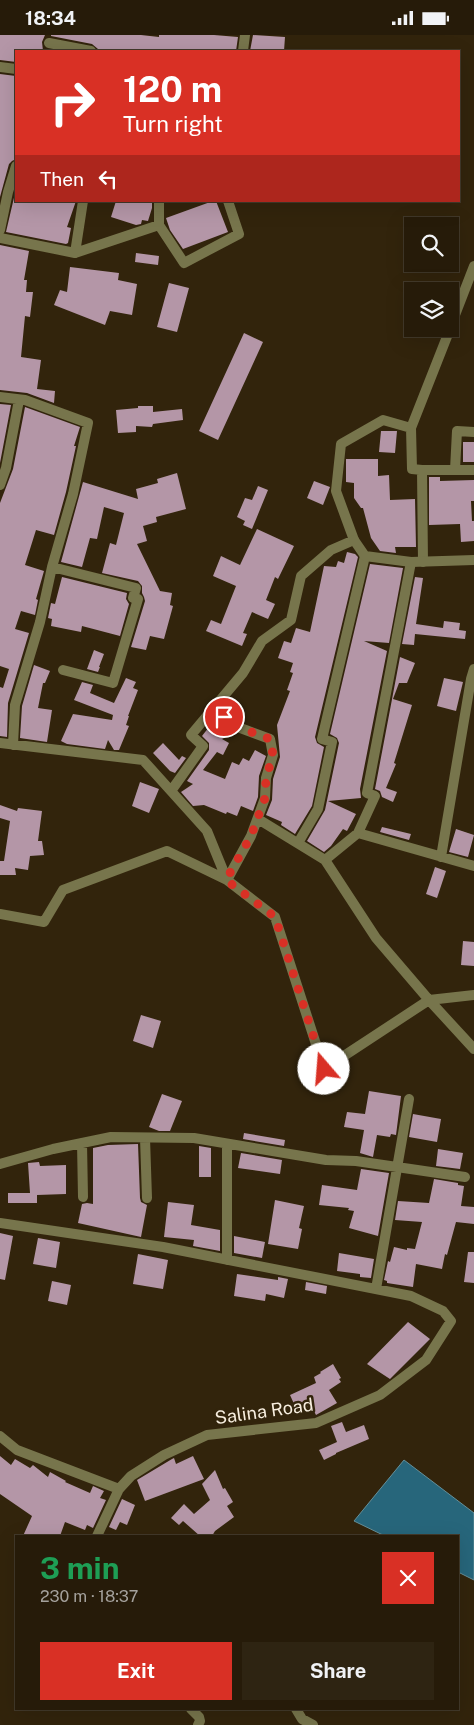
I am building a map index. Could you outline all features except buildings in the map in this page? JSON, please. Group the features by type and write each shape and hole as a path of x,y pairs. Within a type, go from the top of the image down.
{"street":[{"path":"244,50 245,35"},
{"path":"49,43 86,50"},
{"path":"0,67 15,69"},
{"path":"0,230 15,169"},
{"path":"75,253 83,202"},
{"path":"159,202 158,225 184,263 239,234 228,202"},
{"path":"0,237 75,253 158,225"},
{"path":"459,305 474,266"},
{"path":"446,337 411,428 412,469 474,470"},
{"path":"0,397 46,407 88,423 73,493 52,567 40,622 15,705 14,745"},
{"path":"0,485 6,468 19,400"},
{"path":"298,843 318,809 332,742 322,739 365,557 354,539 336,491 341,444 383,420 411,428"},
{"path":"455,470 457,431 474,432"},
{"path":"422,469 423,562"},
{"path":"171,791 203,745 191,735 243,673 262,641 291,620 301,576 331,550 354,539"},
{"path":"365,557 410,563 474,560"},
{"path":"325,860 358,833 375,796 366,793 410,563"},
{"path":"52,567 136,588 133,598 138,599 113,683 63,670"},
{"path":"440,857 474,669"},
{"path":"214,707 235,726 270,739 273,755 266,778 265,798 258,819 251,836 226,880"},
{"path":"0,743 143,760 207,831 226,880"},
{"path":"258,819 325,860 376,938 428,1000 474,1049"},
{"path":"358,833 474,866"},
{"path":"0,913 44,922 63,889 168,851 226,880 275,917 324,1069 428,1000 474,995"},
{"path":"0,1223 163,1247 376,1289 409,1099"},
{"path":"0,1164 53,1149 111,1137 194,1138 326,1160 356,1161 465,1177"},
{"path":"145,1138 147,1198"},
{"path":"82,1143 83,1197"},
{"path":"226,1260 227,1144"},
{"name":"Salina Road","path":"97,1535 119,1489 131,1476 164,1455 207,1435 316,1423 380,1395 426,1360 451,1321 443,1311 411,1296 376,1289"},
{"path":"0,1436 17,1450 119,1489"},
{"path":"192,1710 199,1717 198,1725"},
{"path":"296,1710 301,1722 313,1725"}],"water":[{"path":"404,1460 474,1513 474,1580 459,1572 459,1535 383,1535 354,1521"}],"route":[{"path":"224,717 235,726 270,739 273,755 266,778 265,798 251,836 226,880 275,917 324,1069"}]}
